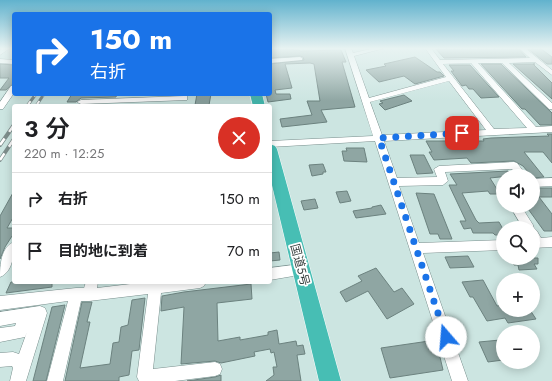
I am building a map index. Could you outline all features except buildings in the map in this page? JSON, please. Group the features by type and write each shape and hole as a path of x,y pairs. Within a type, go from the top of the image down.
{"highway":[{"name":"国道5号","path":"272,167 330,381"}],"street":[{"path":"355,66 417,248 460,381"},
{"path":"442,66 491,131"},
{"path":"476,66 534,130"},
{"path":"509,66 552,107"},
{"path":"543,66 552,73"},
{"path":"367,101 451,78"},
{"path":"0,107 4,97 12,90"},
{"path":"80,104 184,98"},
{"path":"272,144 491,131 552,129"},
{"path":"394,182 443,181 439,169 514,165 517,169"},
{"path":"540,183 552,182"},
{"path":"540,241 552,242"},
{"path":"417,248 496,245"},
{"path":"6,263 12,251"},
{"path":"272,274 301,270"},
{"path":"0,303 86,290 155,287 182,284"},
{"path":"155,287 146,377 215,369"},
{"path":"55,381 86,290"},
{"path":"0,319 40,313 20,375"},
{"path":"0,335 20,332 26,315"},
{"path":"0,360 13,359 18,362 20,375"}],"railway":[{"path":"28,104 34,96"},
{"path":"37,104 43,96"},
{"path":"0,145 12,128"},
{"path":"0,160 12,142"}],"route":[{"path":"446,337 379,138 462,133"}]}
